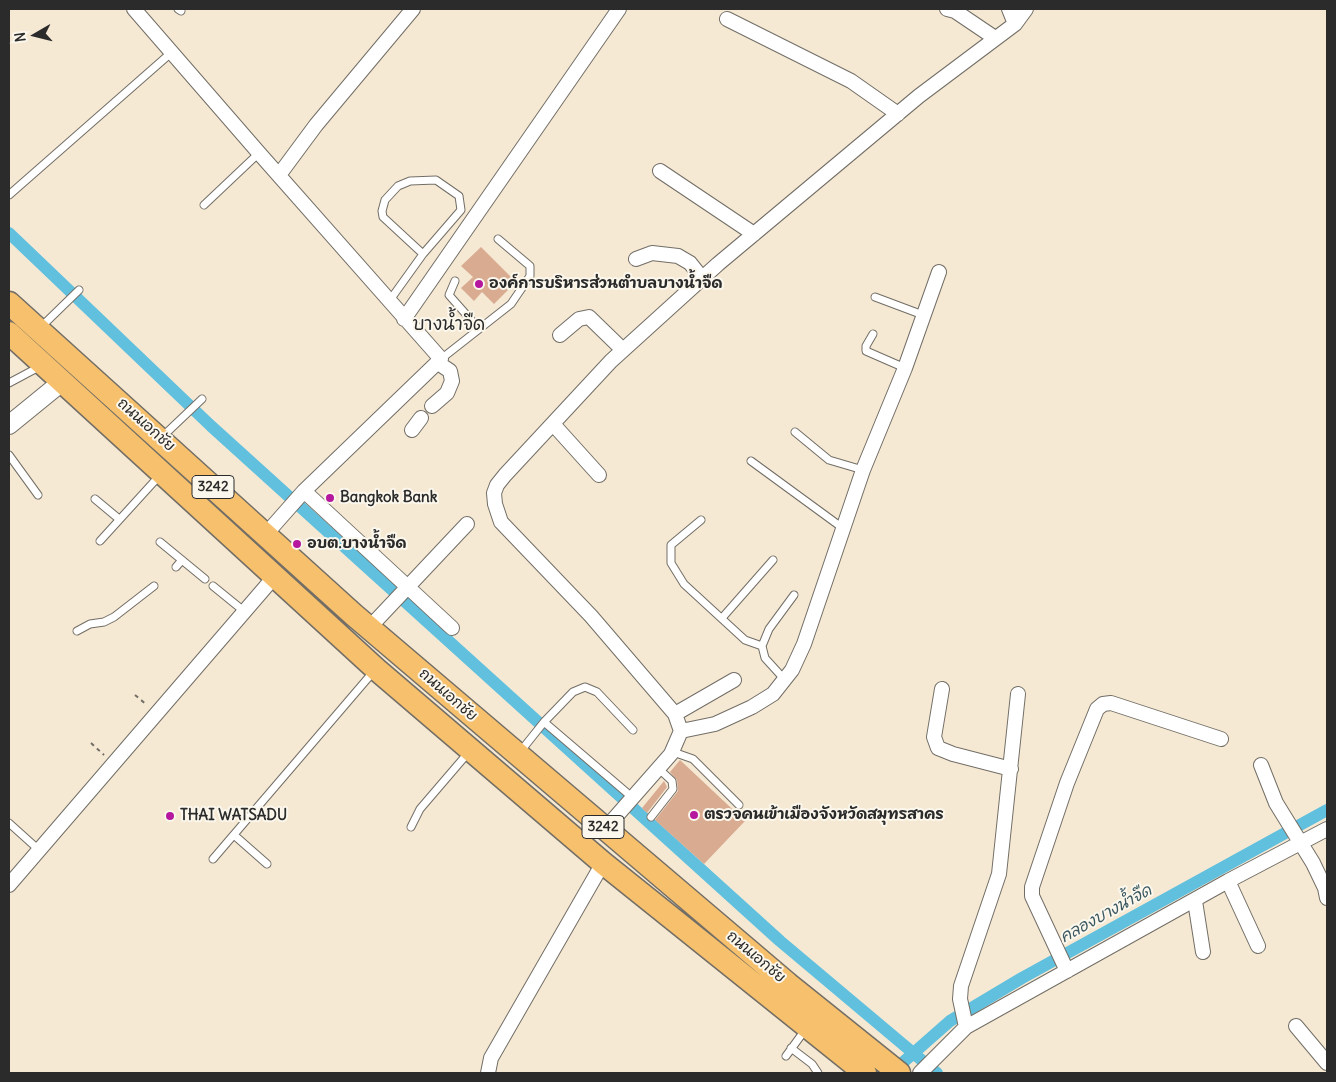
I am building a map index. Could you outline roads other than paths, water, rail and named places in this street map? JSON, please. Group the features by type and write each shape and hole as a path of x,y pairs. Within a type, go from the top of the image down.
{"main road":[{"name":"ถนนเอกชัย","path":"9,303 369,628 418,670 524,747 864,1064"},
{"name":"ถนนเอกชัย","path":"9,333 376,669 603,863 807,1027 864,1064 899,1073"},
{"path":"400,690 418,670"}],"street":[{"path":"279,175 316,125 413,9"},
{"path":"404,319 619,9"},
{"path":"947,9 955,11 995,38"},
{"path":"1010,9 1014,24"},
{"path":"609,825 672,754 681,731 675,714 591,616 501,522 496,512 494,494 498,485 552,424 623,350 702,278 898,114 1014,24 1026,9"},
{"path":"139,10 258,153 390,300 404,319 450,371 452,381 447,393 432,406"},
{"path":"727,19 851,81 898,114"},
{"path":"660,171 754,234"},
{"path":"636,259 652,253 678,256 690,263 702,278"},
{"path":"681,731 715,724 752,708 773,694 785,680 804,644 863,470 905,368 939,272"},
{"path":"560,335 579,319 589,317 623,350"},
{"path":"266,534 302,493 440,361"},
{"path":"9,425 63,381"},
{"path":"412,430 421,418"},
{"path":"552,424 599,475"},
{"path":"302,493 404,588 452,628"},
{"path":"369,628 404,588 467,524"},
{"path":"9,885 275,576"},
{"path":"675,714 734,680"},
{"path":"942,689 934,736 938,748 953,754 1011,769"},
{"path":"964,1023 960,999 961,986 998,874 1018,694"},
{"path":"1066,969 1032,896 1032,888 1067,783 1097,709 1103,704 1111,703 1221,739"},
{"path":"1260,765 1272,796 1300,839 1325,888 1327,898"},
{"path":"924,1068 964,1023 1196,901 1300,839 1327,829"},
{"path":"488,1073 491,1058 603,863"},
{"path":"1228,881 1258,946"},
{"path":"1196,901 1203,952"},
{"path":"1296,1026 1327,1063"}],"lane":[{"path":"9,195 173,52"},
{"path":"204,205 258,153"},
{"path":"390,300 424,254 461,210 459,196 436,180 410,181 398,186 385,200 382,210 383,218 424,254"},
{"path":"440,361 510,304 530,276 530,266 498,240"},
{"path":"455,281 449,295 478,329"},
{"path":"39,330 79,290"},
{"path":"875,297 923,315"},
{"path":"873,334 866,346 866,351 905,368"},
{"path":"9,383 44,364"},
{"path":"160,439 197,404"},
{"path":"795,432 829,460 863,470"},
{"path":"9,455 38,495"},
{"path":"751,461 844,529"},
{"path":"100,541 163,472"},
{"path":"95,499 119,519"},
{"path":"701,520 684,532 671,545 671,563 684,584 745,640 762,646"},
{"path":"160,542 205,579"},
{"path":"176,567 182,560"},
{"path":"722,618 772,560"},
{"path":"77,631 90,624 104,622 114,617 154,586"},
{"path":"213,586 245,612"},
{"path":"785,680 765,658 762,646 769,629 794,595"},
{"path":"213,859 376,669"},
{"path":"524,747 542,724 573,692 585,687 597,692 633,730"},
{"path":"542,724 629,803"},
{"path":"411,827 420,809 470,750"},
{"path":"672,754 676,753 693,759 739,805"},
{"path":"651,817 673,790 672,781 659,769"},
{"path":"9,823 39,850"},
{"path":"234,835 267,864"},
{"path":"786,1056 807,1027"},
{"path":"791,1048 812,1064 818,1073"}],"waterway":[{"path":"9,233 211,426 780,941 937,1073"},
{"name":"คลองบางน้ำจืด","path":"892,1072 950,1021 1022,978 1327,810"}],"place":[{"name":"องค์การบริหารส่วนตำบลบางน้ำจืด","path":"479,284"},
{"name":"Bangkok Bank","path":"330,498"},
{"name":"อบต.บางน้ำจืด","path":"297,544"},
{"name":"ตรวจคนเข้าเมืองจังหวัดสมุทรสาคร","path":"694,815"},
{"name":"THAI WATSADU","path":"170,816"}],"district":[{"name":"บางน้ำจืด","path":"449,325"}]}
